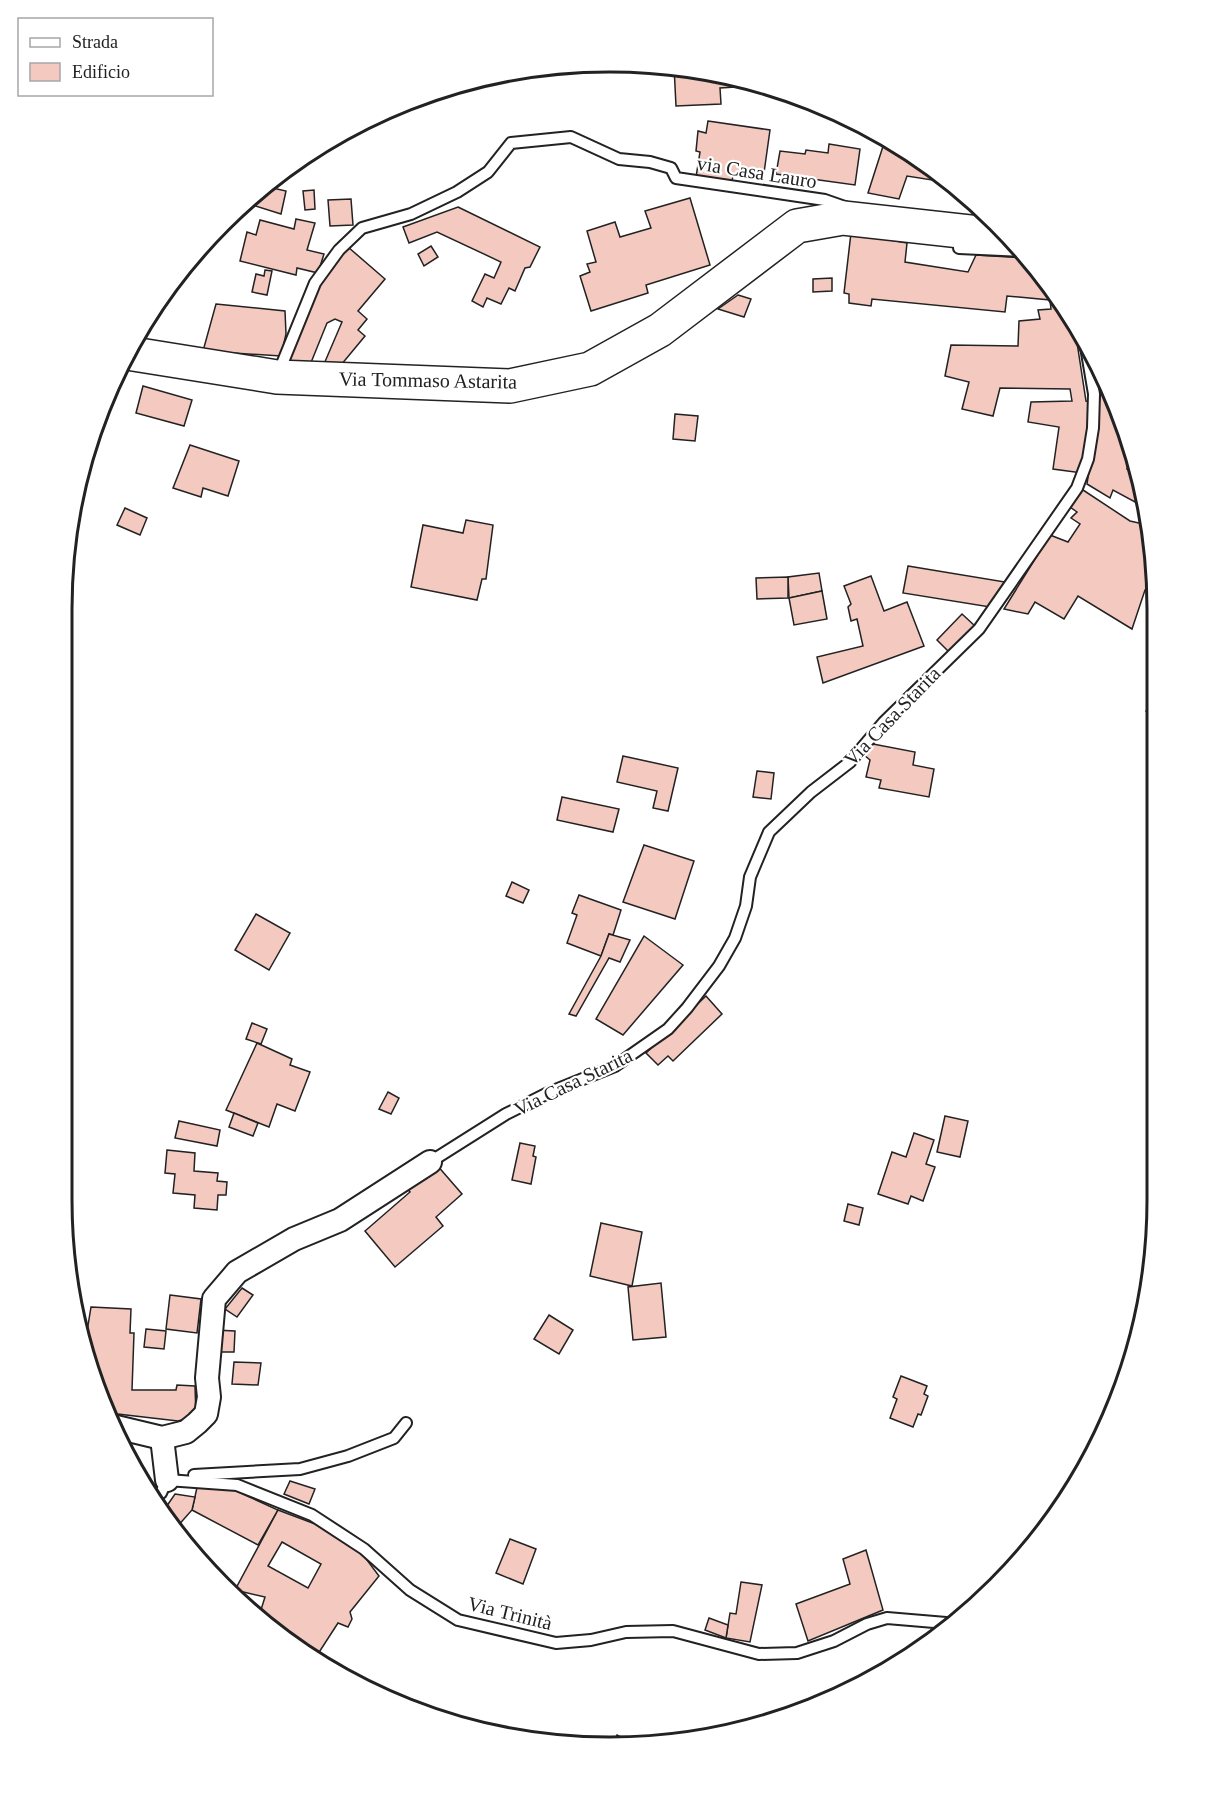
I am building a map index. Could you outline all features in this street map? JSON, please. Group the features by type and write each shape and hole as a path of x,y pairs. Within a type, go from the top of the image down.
{"main road":[{"name":"Via Tommaso Astarita","path":"137,355 277,377 510,386 590,369 660,330 797,226 843,218 995,235"}],"street":[{"name":"Via Casa Starita","path":"162,1438 186,1431 206,1414 214,1299 237,1272 294,1239 340,1220 430,1162"},
{"path":"123,1429 162,1438 167,1478"}],"lane":[{"name":"via Casa Lauro","path":"277,377 315,283 339,250 362,228 411,214 465,187 489,172 511,143 571,137 620,159 650,162 670,168 676,178 825,200 886,222"},
{"path":"958,231 959,248 1010,250"},
{"name":"Via Casa Starita","path":"430,1162 506,1114 548,1093 615,1066 668,1029 687,1008 719,966 735,938 746,906 750,877 769,832 811,792 850,762 884,722 979,629 1077,488 1088,459 1093,428 1094,394 1089,367"},
{"path":"160,1493 167,1478 300,1469 348,1456 394,1438 406,1423"},
{"name":"Via Trinità","path":"167,1478 237,1485 312,1515 364,1549 410,1590 458,1620 556,1643 591,1640 626,1632 673,1631 759,1654 796,1653 834,1641 887,1618 941,1623"}],"building":[{"path":"675,76 735,87 720,88 721,104 676,106"},
{"path":"708,121 770,130 763,180 733,175 732,182 696,177 700,152 696,151 698,131 706,133"},
{"path":"829,144 860,149 855,185 776,174 780,151 805,154 806,150 828,153"},
{"path":"883,147 933,180 907,176 899,199 868,193"},
{"path":"275,189 286,191 281,214 254,206"},
{"path":"314,190 315,209 305,210 303,191"},
{"path":"690,198 710,265 646,285 648,293 591,311 580,276 590,272 587,264 596,262 587,231 615,222 620,237 651,228 645,211"},
{"path":"351,199 353,225 330,226 328,200"},
{"path":"458,207 540,247 530,267 525,268 515,291 509,288 501,304 487,298 483,307 472,301 485,274 494,278 501,262 437,232 409,243 403,227"},
{"path":"296,219 315,223 307,250 324,254 318,273 297,268 296,275 240,261 247,232 256,235 260,220 294,229"},
{"path":"851,233 907,243 905,262 968,272 976,255 1016,257 1048,300 1007,296 1005,312 872,299 871,306 849,303 849,294 844,293"},
{"path":"431,246 438,257 424,266 418,254"},
{"path":"348,247 385,279 358,311 367,319 358,330 365,336 341,365 324,364 342,322 335,319 327,323 310,365 286,364 316,284"},
{"path":"265,270 272,271 267,295 252,292 256,274 264,276"},
{"path":"832,278 832,291 813,292 813,279"},
{"path":"738,295 751,299 744,317 718,309"},
{"path":"1050,303 1077,345 1086,401 1091,402 1082,473 1053,469 1059,427 1028,422 1031,402 1072,401 1070,389 1000,388 993,416 962,409 969,382 945,376 951,345 1018,346 1019,321 1040,319 1038,310 1051,309"},
{"path":"216,304 285,311 286,334 281,356 203,351"},
{"path":"143,386 192,400 184,426 136,413"},
{"path":"1101,392 1129,470 1136,500 1135,502 1113,490 1110,498 1087,484"},
{"path":"675,414 698,416 695,441 673,439"},
{"path":"190,445 239,461 228,496 203,488 201,497 173,488"},
{"path":"1080,488 1130,521 1140,523 1146,590 1132,629 1078,596 1064,619 1035,602 1028,614 1004,609 1050,535 1068,542 1080,524 1071,518 1077,512 1070,507"},
{"path":"125,508 147,518 140,535 117,525"},
{"path":"466,520 493,525 486,579 482,579 477,600 411,587 423,525 463,533"},
{"path":"908,566 1005,582 990,607 903,593"},
{"path":"819,573 822,591 789,598 788,577"},
{"path":"871,576 884,611 907,602 924,646 823,683 817,657 863,646 857,619 851,621 848,607 851,604 844,586"},
{"path":"788,577 788,598 757,599 756,578"},
{"path":"822,591 827,619 794,625 789,598"},
{"path":"962,614 975,626 950,653 937,640"},
{"path":"873,744 915,752 913,765 934,769 929,797 879,788 881,780 866,777 870,760 864,755"},
{"path":"623,756 678,768 668,811 653,808 657,791 617,782"},
{"path":"757,771 774,773 771,799 753,797"},
{"path":"562,797 619,809 613,832 557,820"},
{"path":"644,845 694,861 675,919 623,902"},
{"path":"512,882 529,890 523,903 506,896"},
{"path":"579,895 621,910 613,935 609,934 601,956 567,943 577,915 572,913"},
{"path":"256,914 290,933 269,970 235,950"},
{"path":"609,934 630,940 620,962 609,958 576,1016 569,1014 601,956"},
{"path":"644,936 683,965 623,1035 596,1019"},
{"path":"706,996 722,1014 673,1061 668,1056 658,1065 646,1053"},
{"path":"252,1023 267,1029 261,1044 246,1039"},
{"path":"257,1043 292,1059 290,1065 310,1072 295,1111 277,1104 269,1127 226,1110"},
{"path":"388,1092 399,1098 391,1114 379,1109"},
{"path":"234,1113 258,1123 253,1136 229,1127"},
{"path":"945,1116 968,1121 960,1157 937,1152"},
{"path":"179,1121 220,1130 217,1146 175,1138"},
{"path":"914,1133 934,1140 926,1164 935,1167 923,1201 911,1196 908,1204 878,1194 892,1152 906,1157"},
{"path":"520,1143 535,1146 533,1156 536,1157 531,1184 512,1180"},
{"path":"167,1150 195,1153 194,1171 218,1173 217,1181 227,1182 226,1195 218,1195 217,1210 194,1208 195,1195 173,1193 175,1174 165,1173"},
{"path":"436,1164 462,1194 436,1217 443,1226 395,1267 365,1231 410,1192 407,1188"},
{"path":"848,1204 863,1208 859,1225 844,1221"},
{"path":"601,1223 642,1232 632,1286 590,1276"},
{"path":"661,1283 666,1337 633,1340 628,1287"},
{"path":"242,1288 253,1295 237,1317 225,1309"},
{"path":"170,1295 201,1299 197,1333 166,1329"},
{"path":"91,1307 131,1309 130,1333 134,1333 132,1390 176,1390 177,1385 195,1386 196,1416 178,1421 117,1414 88,1328"},
{"path":"549,1315 573,1330 559,1354 534,1339"},
{"path":"146,1329 166,1331 164,1349 144,1347"},
{"path":"215,1330 235,1331 234,1352 214,1352"},
{"path":"234,1362 261,1363 258,1385 232,1384"},
{"path":"901,1376 927,1386 924,1394 928,1396 921,1415 918,1414 913,1427 890,1418 897,1399 893,1397"},
{"path":"290,1481 315,1489 309,1504 284,1494"},
{"path":"198,1483 234,1490 278,1510 258,1545 192,1510"},
{"path":"175,1494 195,1497 192,1510 180,1523 168,1505"},
{"path":"278,1510 323,1527 361,1552 379,1576 350,1612 352,1619 348,1627 338,1623 320,1651 261,1609 265,1597 241,1592 237,1587","holes":["282,1542 321,1564 308,1588 268,1566"]},
{"path":"510,1539 536,1549 523,1584 496,1573"},
{"path":"866,1550 883,1610 808,1641 796,1604 850,1584 843,1559"},
{"path":"741,1582 762,1585 750,1642 726,1638 730,1613 736,1614"},
{"path":"709,1618 728,1625 726,1638 705,1630"}]}
